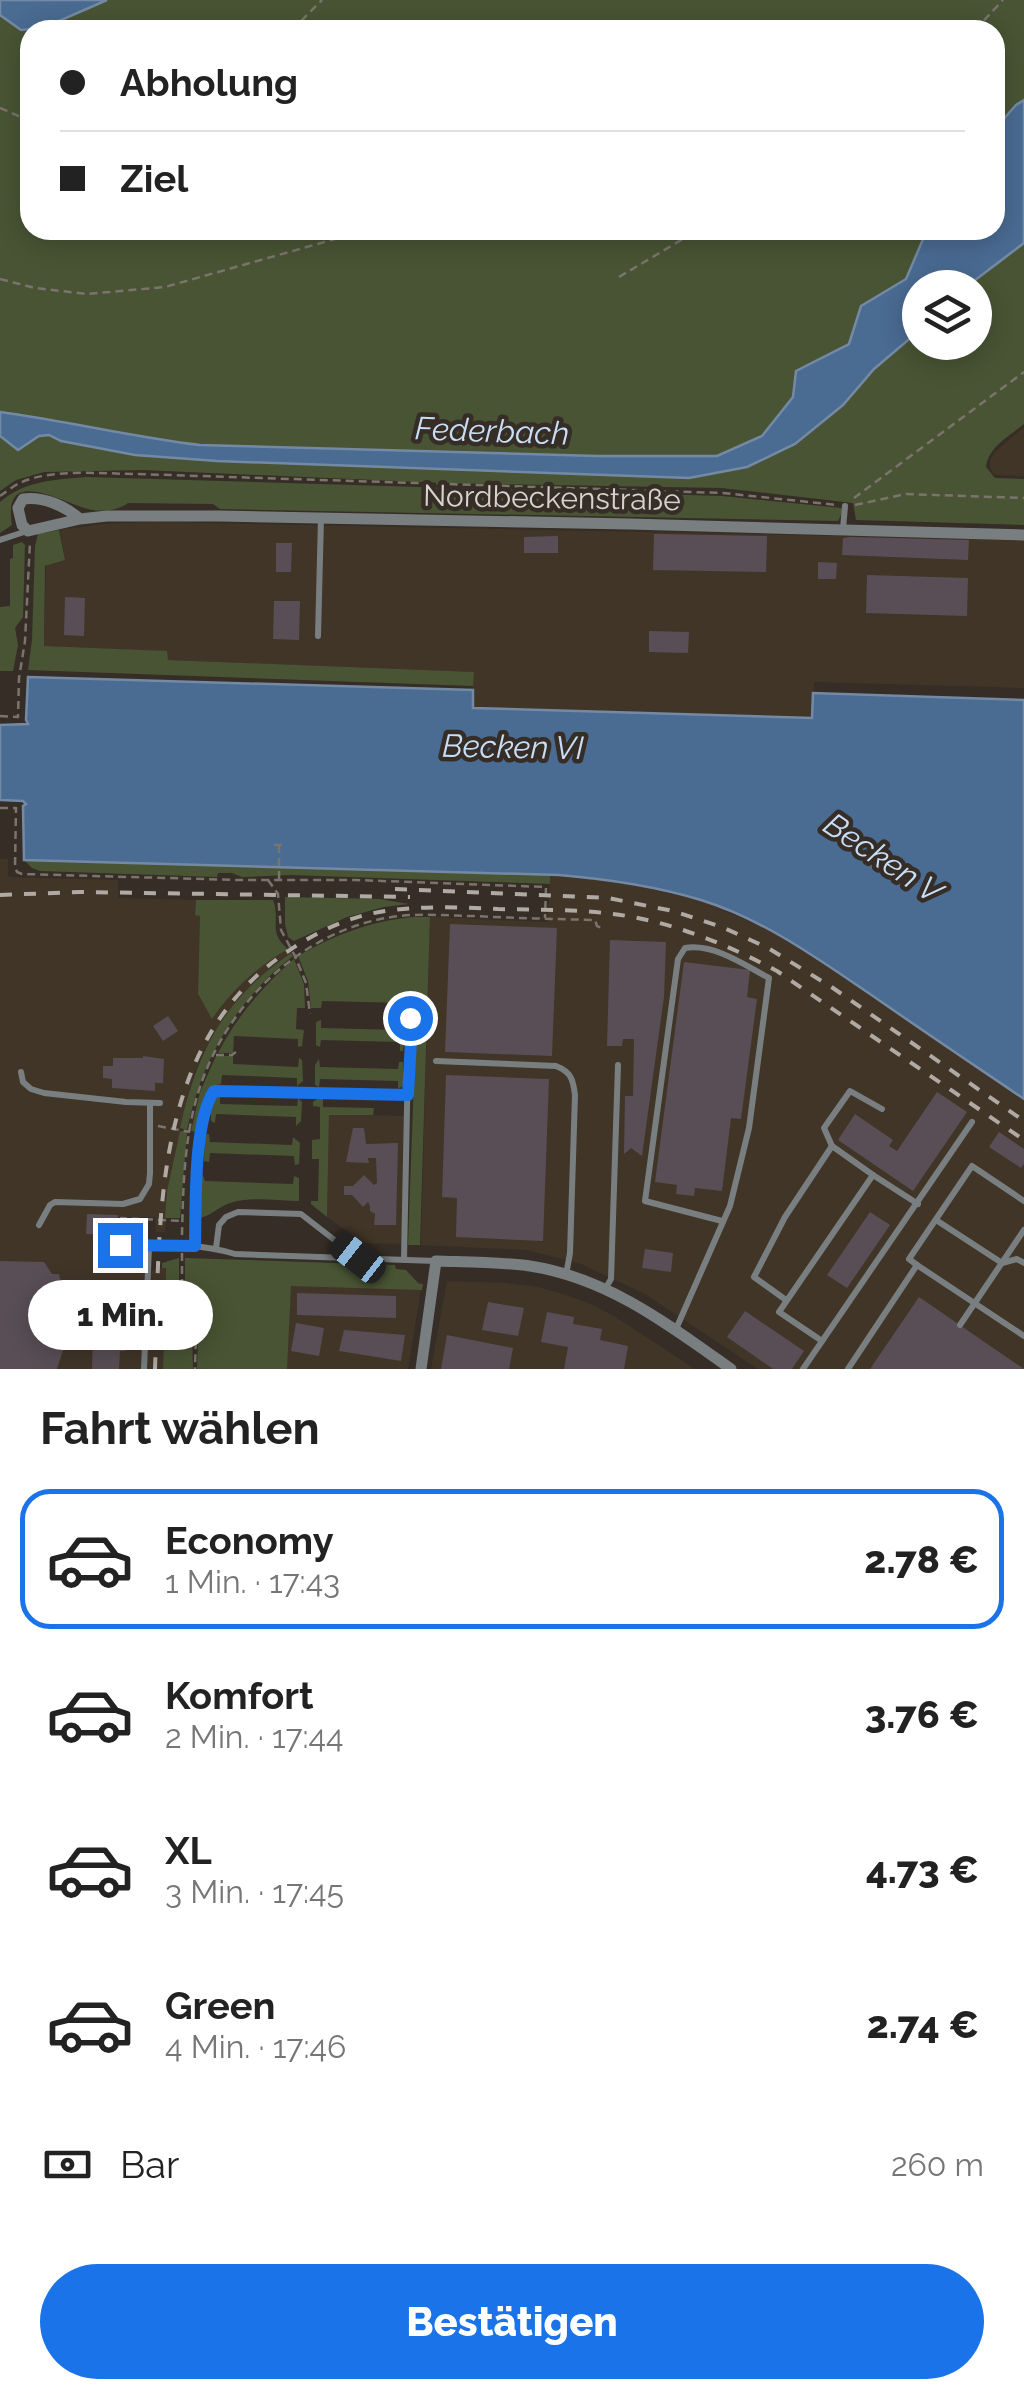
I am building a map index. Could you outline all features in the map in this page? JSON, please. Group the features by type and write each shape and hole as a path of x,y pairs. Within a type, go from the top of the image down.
{"street":[{"name":"Nordbeckenstraße","path":"80,519 40,498 24,499 18,508 22,525 28,531 107,516 1024,535"},
{"path":"421,1369 436,1261 530,1266 605,1288 636,1304 731,1369"}],"lane":[{"path":"843,530 845,506"},
{"path":"318,636 321,518"},
{"name":"Nordbeckenstraße","path":"0,540 28,531"},
{"path":"676,1330 730,1206 749,1128 769,978 698,946 685,948 678,959 645,1201 722,1221"},
{"path":"404,1259 410,1018"},
{"path":"436,1061 556,1066 573,1079 566,1275"},
{"path":"605,1288 610,1280 618,1064"},
{"path":"22,1072 23,1082 30,1089 44,1093 160,1103"},
{"path":"195,1246 201,1134 214,1091 408,1095"},
{"path":"882,1108 850,1091 824,1128 832,1146 918,1204"},
{"path":"40,1224 55,1202 123,1204 140,1199 149,1184 150,1103"},
{"path":"803,1369 972,1122"},
{"path":"786,1300 754,1277 785,1217 832,1146"},
{"path":"1024,1200 972,1166 909,1260 1024,1336"},
{"path":"822,1341 779,1312 873,1175"},
{"path":"216,1248 219,1225 238,1212 301,1214 358,1258"},
{"path":"936,1220 1002,1263 1017,1259 1024,1264"},
{"path":"960,1325 1024,1230"},
{"path":"100,1244 195,1246 235,1254 436,1261"},
{"path":"144,1369 149,1246"},
{"path":"848,1369 918,1265"}],"path":[{"path":"302,20 322,0"},
{"path":"984,20 1003,0"},
{"path":"0,279 87,294 164,287 331,240"},
{"path":"619,276 681,240"},
{"path":"845,506 1024,372"},
{"path":"0,496 20,482 40,477 138,474 723,493 845,506 906,494 1024,498"},
{"path":"0,716 18,717 28,531"},
{"path":"0,808 16,808 15,867 19,873 151,878 279,876 546,887 545,919"},
{"path":"279,845 279,876"},
{"path":"266,879 278,894 280,930 306,984 310,1014"},
{"path":"295,956 351,926 414,914 595,920 602,928"},
{"path":"214,1054 237,1052"},
{"path":"156,1126 201,1134"},
{"path":"120,1245 121,1218 196,1222"},
{"path":"182,1246 182,1297 196,1332 195,1369"}],"shaded area":[{"path":"1024,427 1024,476 994,475 990,460 995,452"},
{"path":"154,522 1024,540 1024,688 814,682 812,718 473,708 473,672 167,660 167,652 44,646 46,566 65,560 60,530"},
{"path":"0,859 8,859 8,877 118,880 118,898 196,900 195,914 200,915 198,995 212,1018 239,985 264,963 288,949 291,953 237,1000 204,1050 187,1099 171,1172 165,1232 156,1232 155,1217 118,1217 117,1228 98,1231 103,1255 123,1257 133,1265 136,1274 166,1267 163,1369 0,1369"},
{"path":"550,874 609,879 703,901 789,939 1024,1101 1024,1369 758,1369 645,1294 579,1263 526,1250 421,1245 430,917 548,922"},
{"path":"329,1114 405,1116 402,1244 363,1243 327,1217"},
{"path":"285,1278 422,1282 408,1369 282,1369"},
{"path":"447,1281 506,1283 566,1295 617,1318 695,1369 431,1369"}],"green space":[{"path":"107,0 1024,0 1024,100 1005,118 1005,20 61,20"},
{"path":"0,15 20,29 20,240 923,240 910,270 902,270 902,281 861,307 849,344 796,371 793,397 762,436 717,456 200,445 138,438 59,420 0,412"},
{"path":"1024,243 1024,424 995,448 986,467 995,478 1024,479 1024,525 856,520 853,503 722,488 443,483 142,470 44,472 16,480 0,491 0,436 18,450 39,436 49,435 61,441 135,455 217,461 689,478 747,467 795,444 843,405 874,369 902,345 902,360 992,360 992,270 988,270"},
{"path":"86,477 722,496 843,511 838,521 220,509 213,504 128,503 98,510 24,492 16,496 11,507 12,525 0,533 0,502 10,495 41,482"},
{"path":"59,530 65,560 45,566 44,646 167,651 168,660 474,672 473,686 28,670 35,546 38,534"},
{"path":"22,542 23,617 15,628 18,645 13,671 0,671 0,607 10,606 10,559 13,545"},
{"path":"24,860 550,874 550,884 40,871"},
{"path":"285,897 380,899 409,904 347,917 294,941 288,937 285,924"},
{"path":"196,900 273,900 276,932 288,949 246,980 212,1019 198,994 200,916 195,915"},
{"path":"430,917 420,1245 408,1245 414,1014 405,1011 405,1003 322,1001 321,1008 311,1008 308,981 298,956 353,930"},
{"path":"291,953 293,956 255,991 224,1033 202,1079 187,1130 180,1128 195,1075 217,1029 248,989"},
{"path":"294,959 304,984 305,1008 297,1008 296,1029 304,1030 302,1046 298,1047 298,1039 234,1036 233,1053 218,1053 252,1002"},
{"path":"321,1020 321,1028 400,1030 401,1023 406,1027 403,1051 400,1042 321,1040 320,1047 316,1045 316,1022"},
{"path":"216,1056 233,1056 233,1064 298,1067 299,1058 303,1081 297,1086 297,1078 222,1075 221,1084 205,1096 197,1132 191,1131 200,1092"},
{"path":"319,1059 320,1067 398,1069 399,1062 403,1062 403,1086 398,1089 398,1081 320,1079 319,1087 315,1085 315,1065"},
{"path":"217,1096 220,1104 297,1106 298,1098 302,1102 301,1121 296,1126 296,1117 216,1114 215,1123 211,1121 211,1110"},
{"path":"317,1099 323,1099 323,1107 374,1108 373,1115 329,1115 327,1217 311,1204 318,1201 319,1159 312,1159 312,1140 320,1139 320,1107 313,1106"},
{"path":"180,1131 187,1132 180,1218 165,1218 167,1191"},
{"path":"207,1134 210,1142 292,1145 293,1137 300,1143 299,1164 295,1165 294,1156 210,1153 209,1162 204,1161"},
{"path":"202,1173 205,1181 293,1184 294,1176 299,1178 299,1201 238,1201 199,1218"},
{"path":"179,1258 179,1292 192,1329 193,1369 163,1369 166,1268 162,1268 162,1263"},
{"path":"185,1258 395,1265 423,1284 422,1290 291,1286 287,1369 197,1369 198,1334 185,1297"}],"water":[{"path":"0,0 107,0 61,20 20,20 20,29 0,15"},
{"path":"1024,100 1024,243 988,270 910,270 923,240 1005,240 1005,118"},
{"path":"902,281 902,345 874,369 843,405 795,444 747,467 689,478 217,461 135,455 61,441 49,435 39,436 18,450 0,436 0,412 200,445 717,456 762,436 793,397 796,371 849,344 861,306"},
{"path":"28,677 473,690 473,708 812,718 813,693 1024,700 1024,1099 790,942 725,908 666,891 559,875 24,860 26,804 0,800 0,725 28,724"}],"building":[{"path":"654,534 767,536 766,572 653,570"},
{"path":"558,536 558,553 524,553 524,537"},
{"path":"843,538 969,540 968,560 842,555"},
{"path":"276,543 292,543 291,572 276,572"},
{"path":"818,562 837,563 836,579 818,579"},
{"path":"867,575 968,578 967,616 866,613"},
{"path":"65,597 85,598 84,636 64,635"},
{"path":"274,601 300,601 299,640 273,639"},
{"path":"649,631 689,632 688,653 649,652"},
{"path":"450,924 557,928 552,1056 445,1052"},
{"path":"610,940 666,942 664,997 642,1156 631,1148 624,1154 625,1096 633,1096 634,1039 623,1039 622,1046 607,1046"},
{"path":"684,962 750,970 747,997 757,999 741,1119 731,1118 722,1191 695,1188 694,1196 676,1194 677,1185 655,1182"},
{"path":"168,1016 178,1031 163,1041 153,1026"},
{"path":"113,1058 164,1059 163,1083 155,1083 155,1091 112,1088 112,1079 103,1078 103,1066 113,1066"},
{"path":"446,1075 549,1079 543,1241 456,1237 457,1198 442,1197"},
{"path":"937,1092 967,1112 913,1191 838,1140 855,1114 893,1140 889,1146 897,1151"},
{"path":"353,1128 364,1128 366,1144 398,1143 396,1225 374,1225 375,1214 368,1202 363,1207 352,1195 344,1195 344,1186 353,1186 364,1175 374,1185 377,1183 376,1158 368,1158 369,1163 346,1162"},
{"path":"999,1132 1024,1149 1021,1168 989,1147"},
{"path":"870,1212 890,1225 847,1288 827,1275"},
{"path":"87,1214 118,1215 117,1235 86,1234"},
{"path":"645,1249 673,1253 671,1272 642,1268"},
{"path":"0,1261 44,1262 52,1274 59,1274 68,1310 94,1315 94,1311 79,1310 79,1303 128,1305 126,1351 120,1351 119,1369 92,1369 93,1335 80,1335 67,1338 57,1369 0,1369"},
{"path":"297,1293 396,1296 396,1318 297,1315"},
{"path":"919,1297 1024,1369 870,1369"},
{"path":"488,1302 524,1308 518,1336 482,1330"},
{"path":"745,1311 804,1351 792,1369 773,1369 727,1337"},
{"path":"547,1312 574,1317 573,1324 602,1329 600,1340 628,1346 624,1369 564,1369 568,1347 541,1342"},
{"path":"296,1323 324,1328 319,1356 291,1351"},
{"path":"344,1330 405,1335 401,1361 339,1351"},
{"path":"447,1335 513,1348 509,1369 441,1369"}],"railway":[{"path":"395,889 608,898 673,911 722,927 768,948 833,988 1024,1121"},
{"path":"0,895 81,892 410,897"},
{"path":"155,1369 158,1261 169,1152 182,1099 201,1050 229,1005 268,966 316,934 369,914 434,907 579,911 627,916 685,931 777,971 1024,1140"}],"route":[{"path":"120,1245 195,1246 201,1134 214,1091 408,1095 410,1018"}],"water label":[{"name":"Federbach","path":"492,431"},
{"name":"Becken VI","path":"513,747"},
{"name":"Becken V","path":"883,858"}]}
